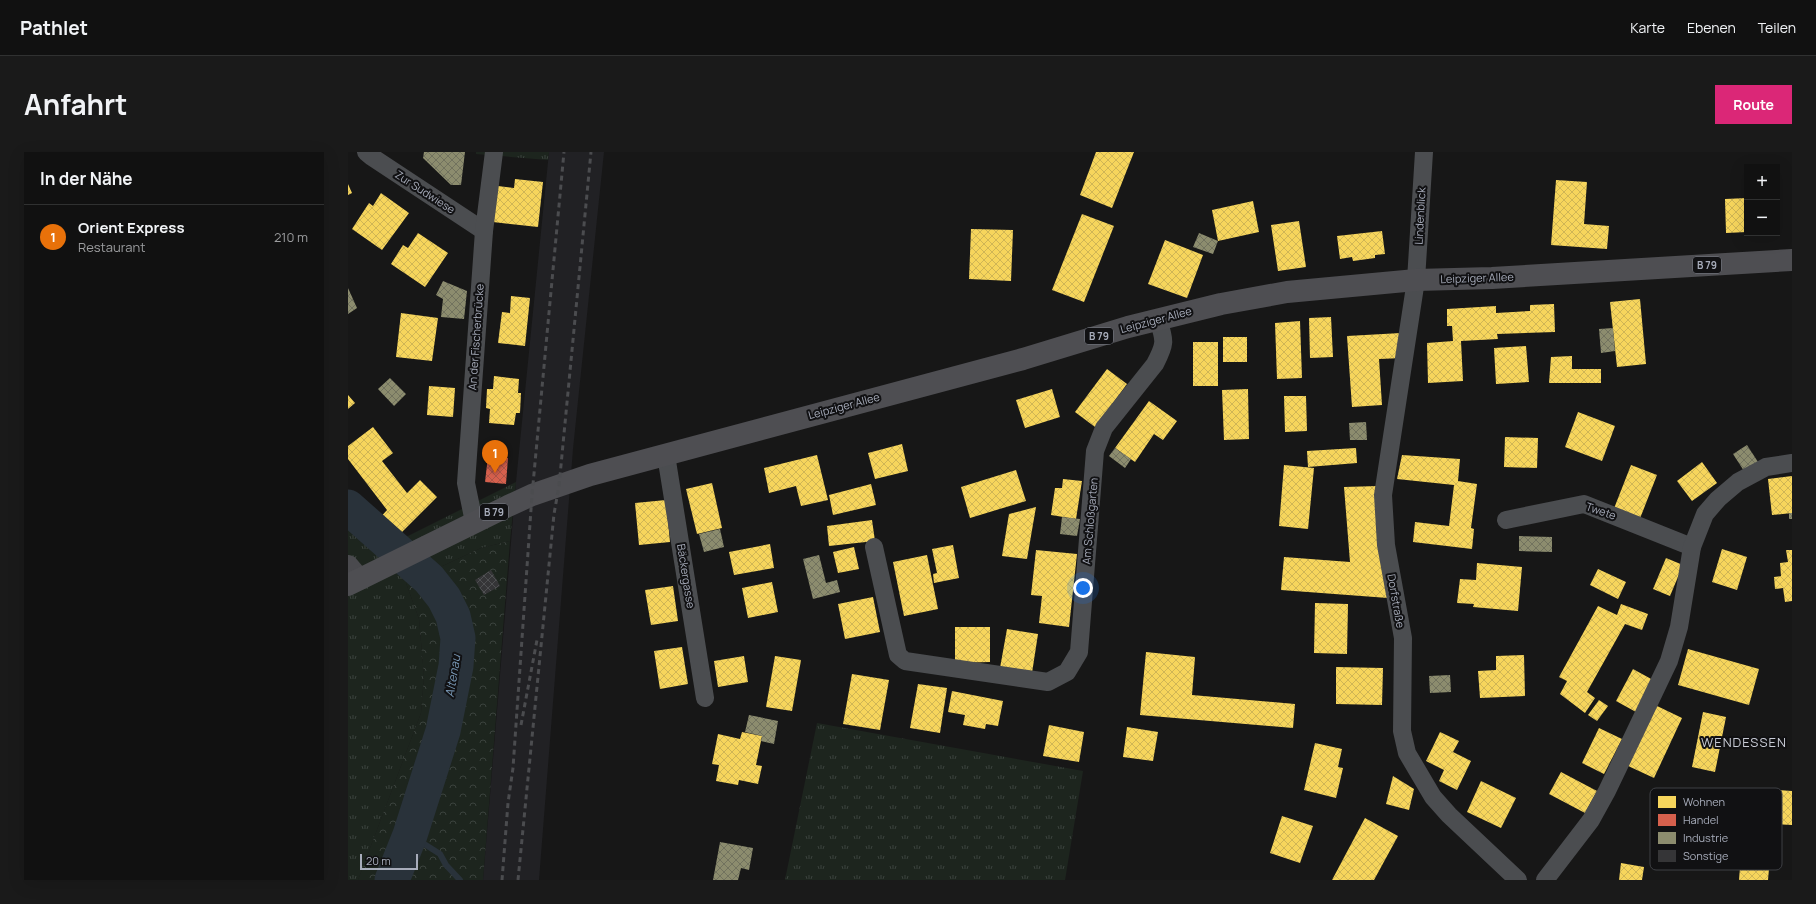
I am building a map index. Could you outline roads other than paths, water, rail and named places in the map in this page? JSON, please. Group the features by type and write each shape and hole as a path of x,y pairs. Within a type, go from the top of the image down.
{"main road":[{"name":"Leipziger Allee","path":"352,576 390,564 474,522 544,491 590,475 1023,359 1158,319 1221,304 1286,292 1416,280 1492,278 1792,260"}],"street":[{"name":"Zur Sudwiese","path":"366,152 372,158 484,231"},
{"name":"An der Fischerbrücke","path":"474,522 466,482 484,231 494,152"},
{"name":"Lindenblick","path":"1416,280 1424,152"},
{"name":"Dorfstraße","path":"1416,280 1383,495 1386,545 1403,638 1402,731 1407,753 1433,797 1449,815 1518,880"},
{"name":"Am Schloßgarten","path":"874,546 898,655 905,661 1048,682 1067,672 1079,652 1095,451 1104,428 1155,364 1161,352 1165,340 1158,319"},
{"name":"Bäckergasse","path":"666,455 706,698"},
{"path":"1545,880 1594,814 1607,791 1669,661 1678,628 1692,546 1705,514 1718,499 1738,482 1766,468 1792,463"},
{"name":"Twete","path":"1506,520 1584,504 1692,546"}],"waterway":[{"name":"Altenau","path":"348,507 429,579 444,598 453,616 458,638 456,666 443,731 410,835 392,880"},
{"path":"410,835 440,854 446,865 460,880"}],"railway":[{"path":"502,880 508,803 513,768 532,495 564,152"},
{"path":"518,880 554,514 559,486 591,152"},
{"path":"521,725 537,640"}],"place":[{"name":"Orient Express","path":"495,473"}],"district":[{"name":"WENDESSEN","path":"1744,742"}]}
